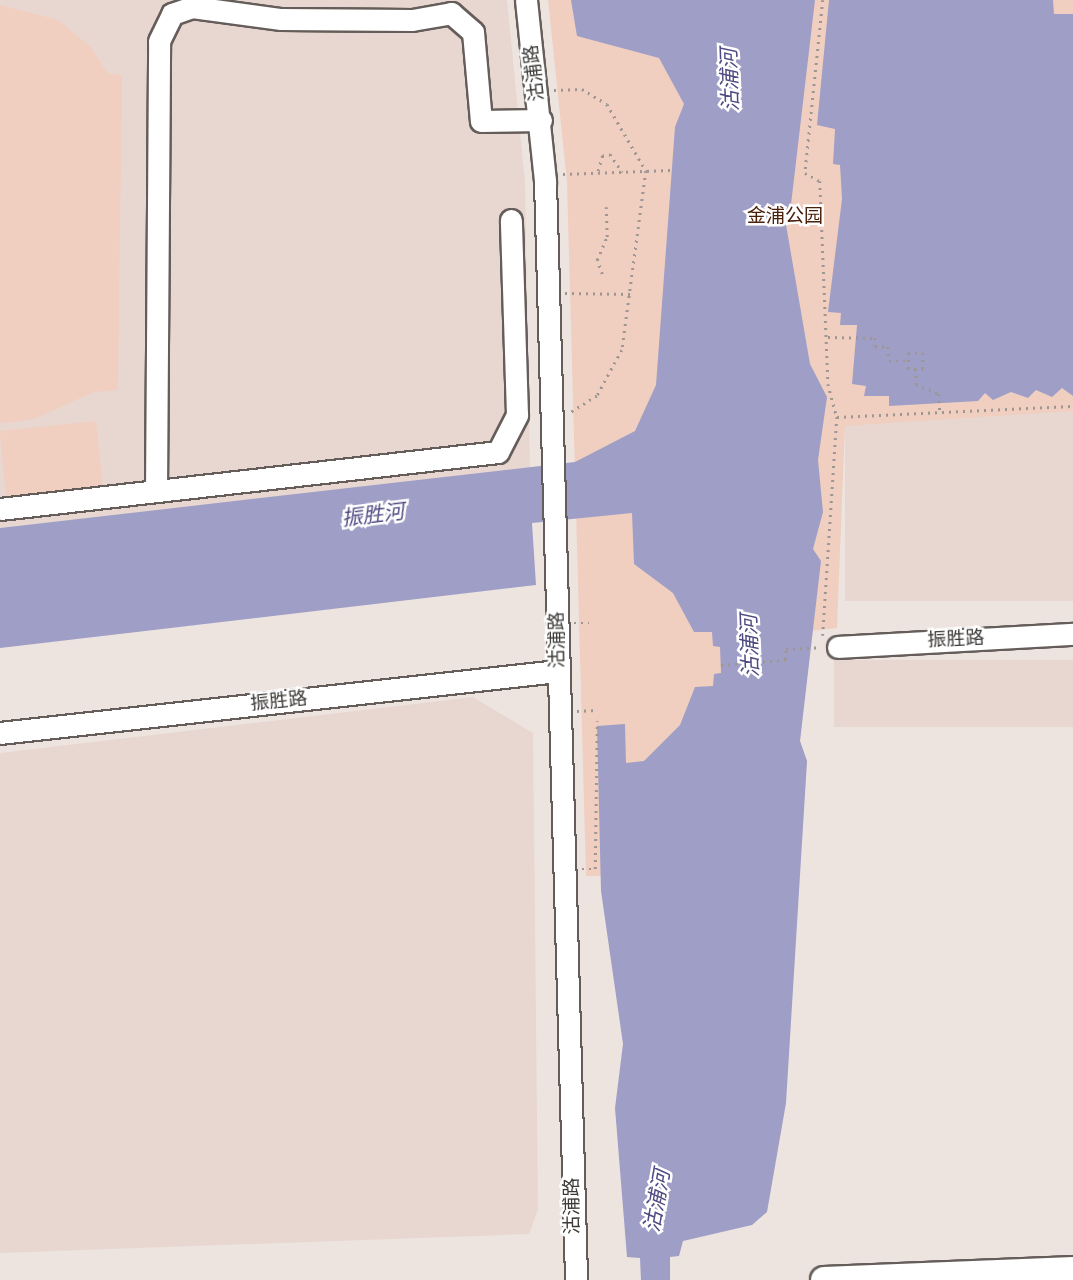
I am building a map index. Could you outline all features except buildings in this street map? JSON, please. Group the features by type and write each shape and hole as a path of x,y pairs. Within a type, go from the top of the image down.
{"main road":[{"path":"824,1280 1073,1270"}],"street":[{"name":"沽浦路","path":"526,0 541,120 576,1280"},
{"path":"156,491 159,41 172,13 192,7 281,19 412,20 451,13 473,32 481,121 541,120"},
{"path":"0,509 498,452 517,415 511,220"},
{"name":"振胜路","path":"830,647 1073,634"},
{"name":"振胜路","path":"0,733 558,671"}],"path":[{"path":"720,665 773,662 785,660 786,649 830,647 837,418 826,337 820,181 805,173 823,0"},
{"path":"554,90 582,89 607,104 646,171 633,293 608,382 588,407 568,414"},
{"path":"598,172 599,159 610,154 622,172"},
{"path":"562,174 671,170"},
{"path":"601,274 597,260 607,237 606,207"},
{"path":"565,293 633,293"},
{"path":"826,337 856,338 888,347 889,360 908,361"},
{"path":"908,353 923,353 923,369 908,369 908,361 908,353"},
{"path":"916,369 916,384 929,384 940,403 940,412"},
{"path":"837,418 1073,406"},
{"path":"574,624 589,623"},
{"path":"577,711 597,710"},
{"path":"582,869 595,869 597,721"}],"shaded area":[{"path":"0,0 507,0 525,182 530,469 0,528"},
{"path":"845,411 1073,411 1073,601 845,601"},
{"path":"834,660 1073,660 1073,727 834,727"},
{"path":"473,697 533,733 538,1210 529,1234 0,1253 0,753"}],"green space":[{"name":"金浦公园","path":"548,0 1073,0 1073,411 845,426 837,628 811,631 800,741 807,761 799,875 586,876 567,182"},
{"path":"0,5 58,20 91,47 107,73 122,75 118,390 94,392 34,419 6,423 0,422"},
{"path":"96,421 103,492 7,502 0,431"}],"water":[{"path":"571,0 815,0 790,213 784,213 810,364 827,397 818,460 823,512 813,549 821,561 800,741 807,761 786,1103 767,1212 752,1225 683,1241 679,1256 670,1257 670,1280 641,1280 640,1258 627,1257 615,1108 623,1044 601,891 597,726 625,724 626,763 644,761 680,725 695,687 713,686 714,674 721,673 720,647 713,646 712,632 694,632 673,593 634,564 632,513 532,523 536,585 0,648 0,528 575,462 635,431 656,385 675,127 684,104 659,58 577,36"},
{"path":"829,0 1053,0 1054,14 1073,14 1073,396 1062,388 1052,397 1036,390 1028,398 1011,392 993,400 985,393 978,401 889,406 889,396 864,396 866,386 852,384 857,325 840,325 841,313 828,312 842,199 840,165 833,164 835,129 817,125"}],"water label":[{"name":"沽浦河","path":"731,80"},
{"name":"振胜河","path":"373,516"},
{"name":"沽浦河","path":"751,646"},
{"name":"沽浦河","path":"658,1201"}]}
